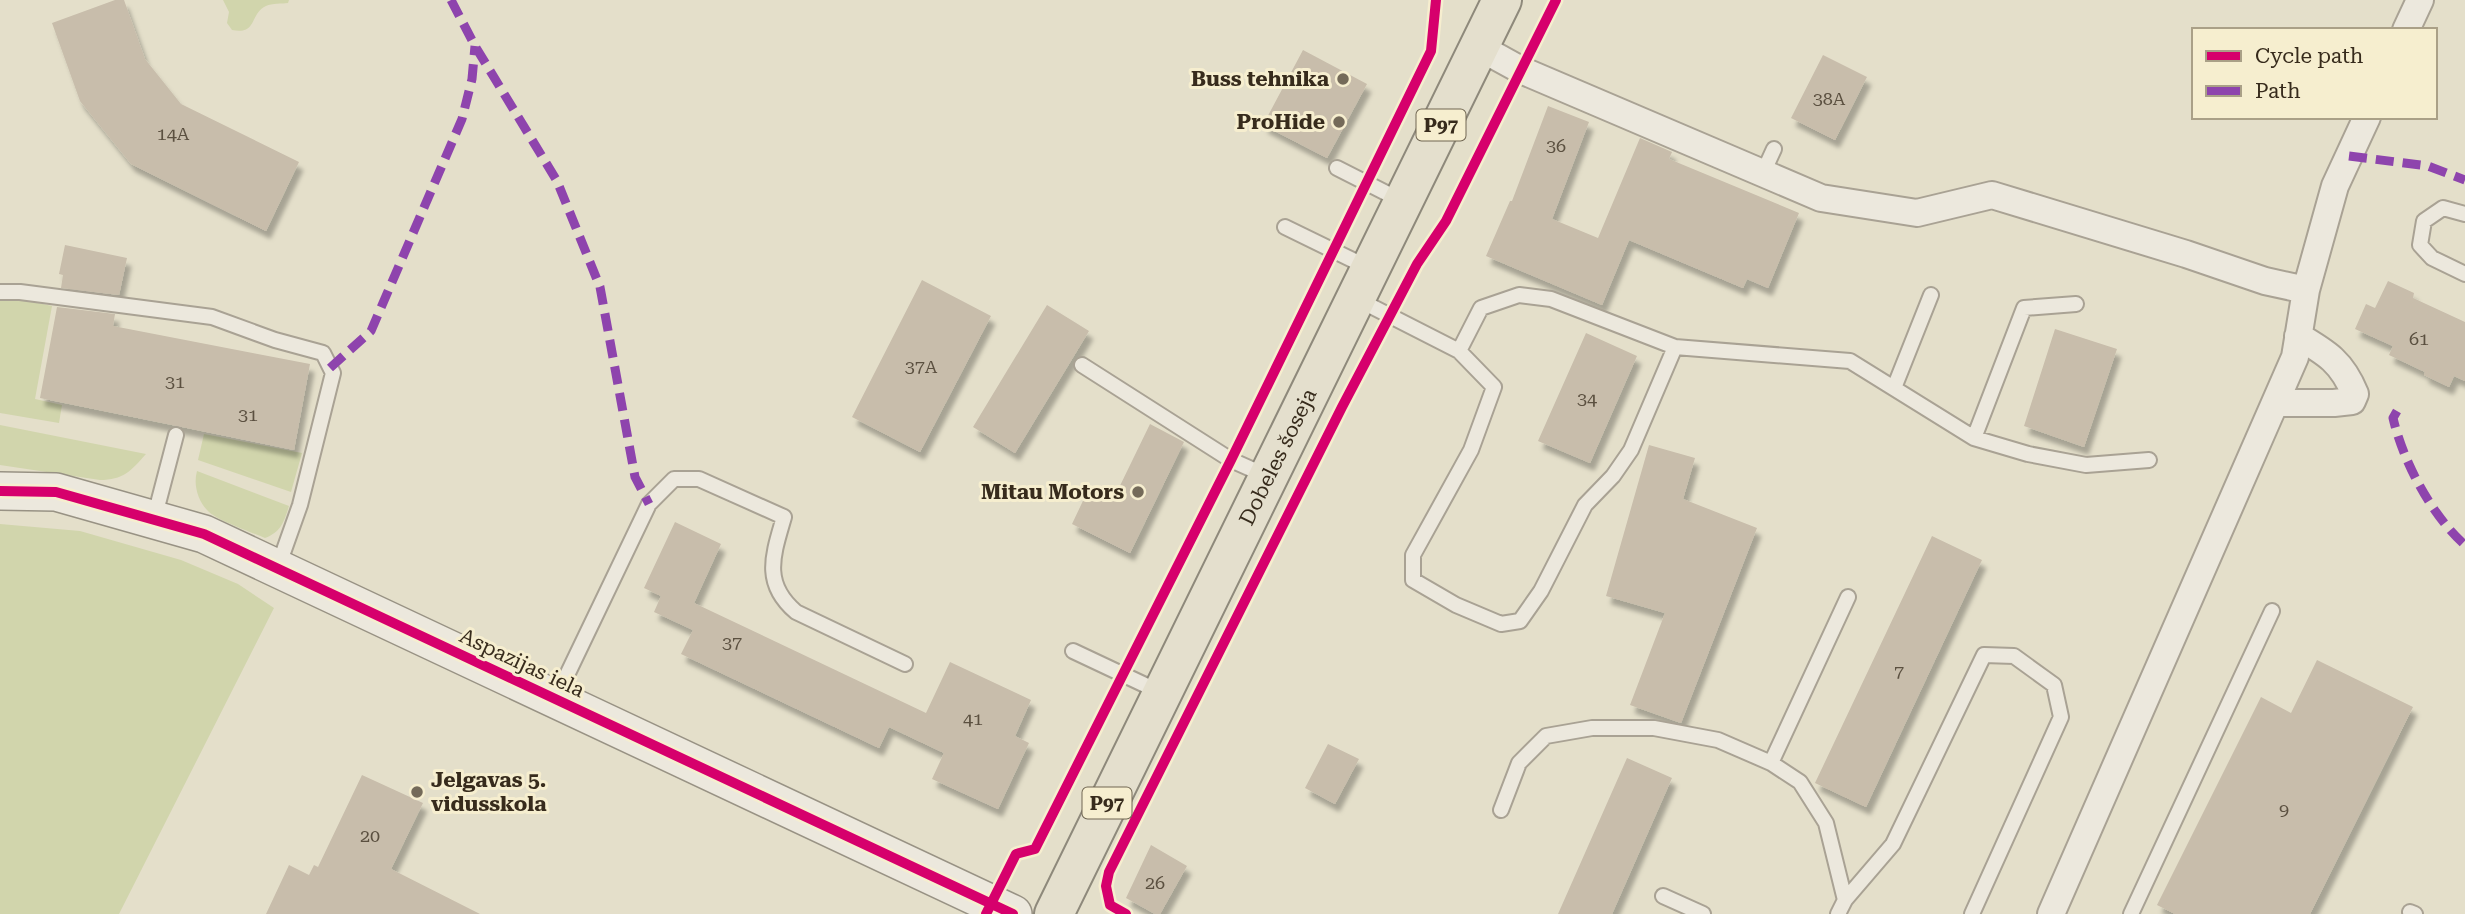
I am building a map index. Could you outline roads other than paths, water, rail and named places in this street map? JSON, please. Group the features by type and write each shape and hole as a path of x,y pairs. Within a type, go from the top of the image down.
{"main road":[{"name":"Dobeles šoseja","path":"1054,914 1502,0"}],"street":[{"path":"2407,28 2420,0"},
{"path":"1479,47 1521,70 1821,198 1917,213 1992,195 2265,281 2306,290"},
{"path":"2051,914 2295,357 2306,290 2335,186 2366,119"},
{"path":"2275,402 2334,403 2352,401 2355,394 2350,381 2331,355 2298,336"},
{"name":"Aspazijas iela","path":"0,491 56,492 204,534 1013,914"}],"lane":[{"path":"1763,173 1774,149"},
{"path":"1337,168 1403,202"},
{"path":"2465,214 2443,208 2424,221 2420,245 2432,258 2465,274"},
{"path":"1285,227 1459,351 1494,387 1471,450 1413,555 1413,580 1456,605 1501,624 1520,621 1541,591 1585,505 1613,476 1631,450 1675,347"},
{"path":"0,292 20,292 212,317 275,340 323,353 333,373 300,505 278,569"},
{"path":"1459,351 1481,308 1519,295 1551,299 1675,347 1850,361 1974,438 2028,454 2086,465 2149,460"},
{"path":"1894,388 1931,295"},
{"path":"1974,438 2024,308 2076,304"},
{"path":"1082,365 1231,460 1268,477"},
{"path":"154,520 176,435"},
{"path":"555,700 649,504 674,479 699,478 784,517 775,549 773,574 782,600 796,612 905,664"},
{"path":"1771,763 1848,597"},
{"path":"2131,914 2272,611"},
{"path":"1073,651 1161,693"},
{"path":"1838,914 1845,900 1893,844 1984,655 2014,656 2054,685 2061,717 1972,914"},
{"path":"1501,810 1519,763 1546,736 1592,728 1654,728 1718,740 1771,763 1800,782 1826,823 1845,900"},
{"path":"1663,896 1703,914"}],"place":[{"name":"Buss tehnika","path":"1343,79"},
{"name":"ProHide","path":"1339,122"},
{"name":"Mitau Motors","path":"1138,492"},
{"name":"Jelgavas 5. vidusskola","path":"417,792"}]}
